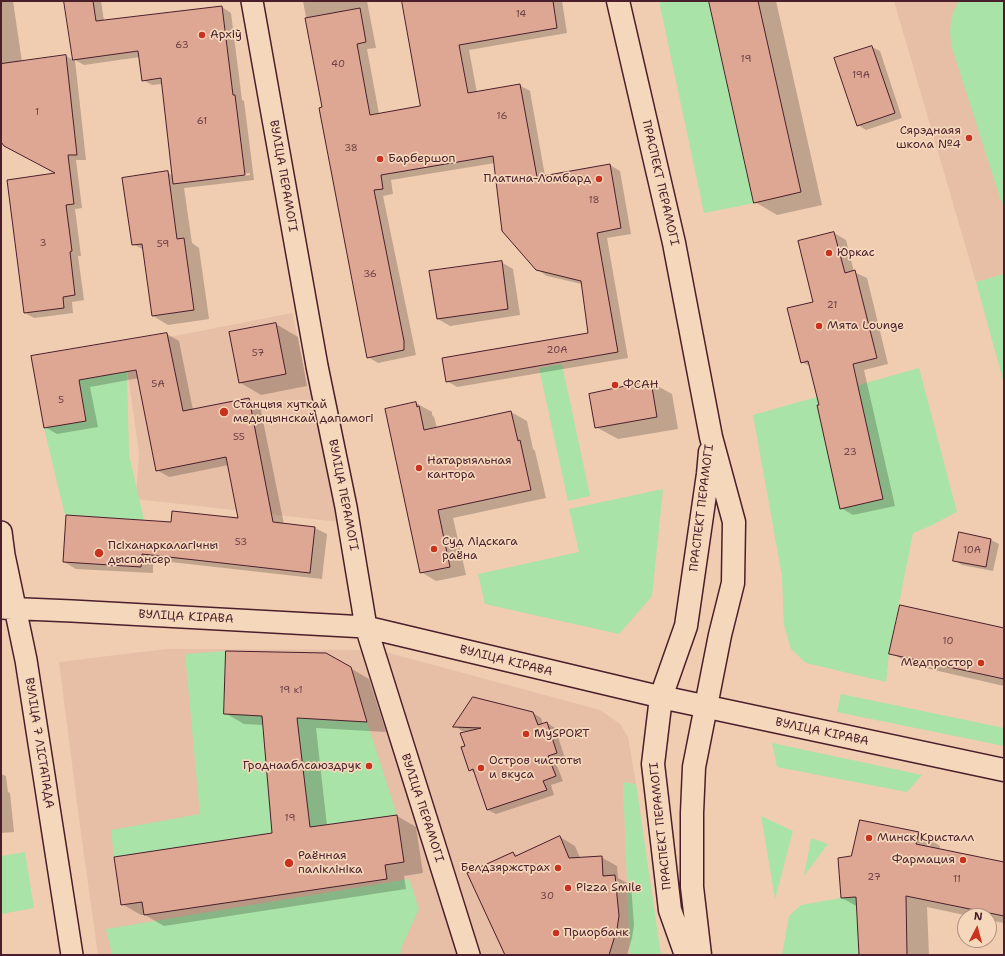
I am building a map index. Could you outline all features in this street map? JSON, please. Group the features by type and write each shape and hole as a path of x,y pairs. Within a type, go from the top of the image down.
{"main road":[{"name":"ПРАСПЕКТ ПЕРАМОГІ","path":"618,1 674,244 711,437 734,522 733,583 720,635 694,767 692,812 692,887 700,955"},
{"name":"ПРАСПЕКТ ПЕРАМОГІ","path":"686,955 670,910 653,764 661,698 686,626 708,474 711,437"},
{"name":"ВУЛІЦА КІРАВА","path":"661,698 1004,770"}],"street":[{"name":"ВУЛІЦА ПЕРАМОГІ","path":"252,1 317,366 346,507 366,627 469,955"},
{"name":"ВУЛІЦА 7 ЛІСТАПАДА","path":"1,532 8,608 26,660 72,955"},
{"name":"ВУЛІЦА КІРАВА","path":"8,608 366,627 661,698"}],"shaded area":[{"name":"Сярэднаяя школа №4","path":"894,1 1004,1 1004,274 976,282"},
{"name":"Станцыя хуткай медыцынскай дапамогі","path":"292,313 339,522 136,499 139,453 124,346"},
{"path":"167,649 378,650 600,710 620,724 628,737 636,784 623,783 630,955 98,955 59,662"}],"green space":[{"path":"659,1 709,1 754,203 704,213"},
{"path":"959,1 1004,1 1004,207 952,48 950,36 951,24 953,12"},
{"path":"1004,274 1004,384 976,282"},
{"path":"562,364 590,496 568,501 539,368"},
{"path":"919,368 957,512 913,533 889,654 886,682 806,663 791,649 784,625 782,576 753,415"},
{"path":"127,371 129,455 144,520 65,515 44,428 86,420 79,380"},
{"path":"663,489 652,596 619,634 485,604 478,574 579,552 569,509"},
{"path":"226,651 262,716 272,833 114,857 111,830 200,814 185,654"},
{"path":"841,694 1004,728 1004,746 837,712"},
{"path":"297,718 367,722 397,815 310,828"},
{"path":"772,743 922,775 907,792 777,767"},
{"path":"623,782 636,784 661,955 630,955"},
{"path":"761,816 793,831 775,899"},
{"path":"811,838 828,844 804,876"},
{"path":"25,852 34,908 1,914 1,856"},
{"path":"409,879 419,909 402,946 400,955 112,955 106,929"},
{"path":"856,897 859,955 782,955 789,916 801,905"}],"building":[{"path":"64,1 93,1 96,21 222,6 245,175 173,184 161,78 142,81 138,51 73,60"},
{"path":"402,1 553,1 557,28 459,45 468,93 520,84 537,177 610,164 621,228 597,233 618,352 446,382 442,358 588,333 581,281 536,270 502,231 493,156 381,175 383,189 374,190 404,341 404,350 367,358 319,108 322,107 305,18 360,8 366,42 357,44 370,115 420,106"},
{"path":"709,1 758,1 801,192 754,203"},
{"path":"872,46 895,113 857,126 834,58"},
{"path":"66,55 77,155 68,155 74,204 66,205 72,251 70,252 75,295 63,297 64,308 24,313 7,180 55,173 4,146 1,142 1,64"},
{"path":"168,171 177,239 184,238 194,310 152,316 142,244 132,245 122,178"},
{"path":"834,232 845,273 855,270 877,358 853,364 883,499 840,509 817,405 819,405 808,361 801,363 787,308 813,302 798,241"},
{"path":"502,261 508,309 437,319 429,271"},
{"path":"276,323 286,374 239,383 229,332"},
{"path":"167,333 183,411 249,398 273,522 315,527 310,573 142,554 141,567 63,562 66,515 171,522 172,511 238,518 226,457 156,471 136,370 79,380 86,421 44,428 31,356"},
{"path":"651,381 657,417 595,428 589,394"},
{"path":"416,402 417,407 419,406 424,430 511,411 518,441 520,440 531,490 438,510 450,567 420,573 385,409"},
{"path":"959,532 991,539 986,567 953,561"},
{"path":"900,605 1004,628 1004,679 889,654"},
{"path":"226,651 326,653 351,667 367,722 297,718 310,827 397,815 404,862 385,865 387,879 144,915 142,902 121,905 114,857 272,833 262,716 224,714"},
{"path":"473,697 533,712 538,725 547,722 557,753 548,756 556,776 543,781 547,790 487,810 473,769 469,771 461,747 465,746 460,733 481,728 453,727"},
{"path":"860,820 919,832 916,844 1004,862 1004,916 997,915 997,908 965,908 906,896 907,955 859,955 856,897 841,898 838,858 851,856"},
{"path":"560,836 569,858 602,856 603,876 615,875 619,916 617,929 609,955 505,955 467,873 513,852 515,856"}],"place":[{"name":"Архіў","path":"202,35"},
{"name":"Сярэднаяя школа №4","path":"969,138"},
{"name":"Барбершоп","path":"380,159"},
{"name":"Платина-Ломбард","path":"599,179"},
{"name":"Юркас","path":"829,253"},
{"name":"Мята Lounge","path":"819,326"},
{"name":"ФСАН","path":"615,385"},
{"name":"Станцыя хуткай медыцынскай дапамогі","path":"224,412"},
{"name":"Натарыяльная кантора","path":"419,468"},
{"name":"Суд Лідскага раёна","path":"434,549"},
{"name":"Псіханаркалагічны дыспансер","path":"99,553"},
{"name":"Медпростор","path":"981,663"},
{"name":"MySPORT","path":"526,734"},
{"name":"Гроднааблсаюздрук","path":"369,766"},
{"name":"Остров чистоты и вкуса","path":"481,768"},
{"name":"Минск Кристалл","path":"869,838"},
{"name":"Фармация","path":"963,860"},
{"name":"Раённая паліклініка","path":"289,863"},
{"name":"Белдзяржстрах","path":"558,868"},
{"name":"Pizza Smile","path":"568,888"},
{"name":"Приорбанк","path":"556,933"}]}
